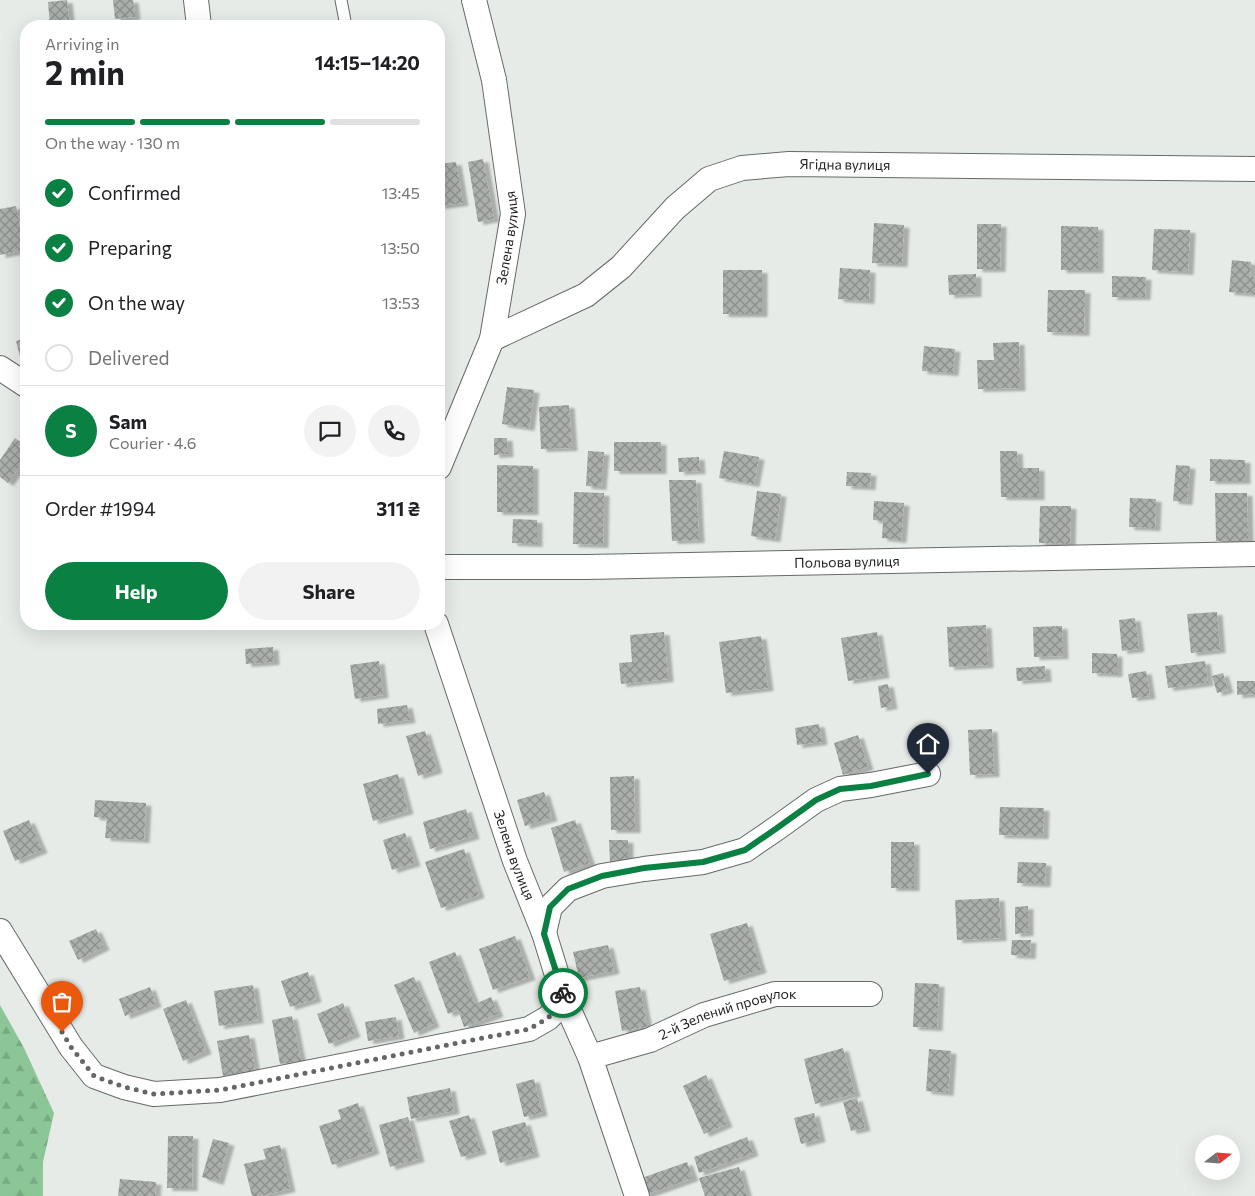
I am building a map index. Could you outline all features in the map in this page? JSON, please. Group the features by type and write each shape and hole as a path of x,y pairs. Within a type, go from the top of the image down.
{"street":[{"path":"196,0 198,20"},
{"name":"Зелена вулиця","path":"445,452 492,338 513,214 494,80 474,0"},
{"name":"Ягідна вулиця","path":"492,338 586,295 621,267 675,208 710,179 742,168 799,164 1255,169"},
{"path":"0,368 20,381"},
{"name":"Польова вулиця","path":"445,567 587,567 1255,554"},
{"name":"Зелена вулиця","path":"438,630 515,861 544,934 565,1001 590,1057 637,1196"},
{"path":"544,934 550,907 568,889 602,876 644,868 703,862 745,850 816,800 840,789 871,786 928,774"},
{"path":"0,931 71,1047 94,1076 124,1087 154,1094 220,1090 529,1029 548,1018 565,1001"},
{"name":"2-й Зелений провулок","path":"590,1057 650,1040 704,1015 775,994 870,994"}],"lane":[{"path":"341,0 345,20"}],"green space":[{"path":"0,1005 24,1048 54,1113 43,1162 43,1196 0,1196"}],"building":[{"path":"67,0 69,20 50,20 48,2"},
{"path":"113,0 133,0 135,17 115,19"},
{"path":"483,159 494,219 478,222 468,162"},
{"path":"456,162 463,203 445,205 445,163"},
{"path":"16,206 20,226 20,251 0,255 0,209"},
{"path":"874,223 904,225 902,264 872,263"},
{"path":"977,224 1001,224 1000,269 977,269"},
{"path":"1061,226 1098,227 1098,270 1061,270"},
{"path":"1154,229 1190,230 1188,272 1152,270"},
{"path":"1232,260 1251,262 1250,276 1255,277 1255,294 1229,292"},
{"path":"840,268 870,270 869,301 838,299"},
{"path":"723,270 762,270 762,314 723,314"},
{"path":"976,274 976,294 949,295 948,275"},
{"path":"1112,276 1146,277 1145,297 1112,297"},
{"path":"1048,290 1085,290 1084,333 1047,332"},
{"path":"20,340 20,356 16,341"},
{"path":"1019,342 1020,388 978,389 977,360 994,360 993,343"},
{"path":"924,346 955,349 953,373 922,371"},
{"path":"507,387 534,390 529,428 502,424"},
{"path":"569,405 572,448 541,449 539,407"},
{"path":"15,438 20,442 20,466 8,483 0,477 0,460"},
{"path":"494,438 507,438 508,454 494,455"},
{"path":"614,442 661,442 661,471 614,471"},
{"path":"588,451 604,452 601,487 586,486"},
{"path":"724,451 759,457 754,484 719,478"},
{"path":"1000,451 1017,451 1018,468 1039,468 1039,497 1001,497"},
{"path":"699,457 700,471 679,472 678,458"},
{"path":"1210,459 1245,460 1245,481 1210,481"},
{"path":"497,465 533,466 533,512 497,512"},
{"path":"1176,465 1190,466 1187,502 1173,501"},
{"path":"847,472 871,473 870,487 846,486"},
{"path":"669,480 696,480 699,540 672,541"},
{"path":"757,491 781,494 775,539 751,536"},
{"path":"574,492 604,493 603,545 573,544"},
{"path":"1215,493 1247,493 1248,541 1216,541"},
{"path":"1130,498 1156,499 1155,528 1129,527"},
{"path":"874,501 904,503 901,540 882,538 883,521 873,520"},
{"path":"1040,506 1071,506 1070,544 1039,543"},
{"path":"513,519 537,520 537,544 512,543"},
{"path":"1217,612 1220,650 1191,653 1187,614"},
{"path":"1135,618 1139,649 1122,651 1119,620"},
{"path":"986,625 988,665 949,667 947,627"},
{"path":"1062,626 1063,656 1034,657 1033,627"},
{"path":"664,632 668,679 621,684 619,663 632,662 630,635"},
{"path":"877,632 884,675 848,681 841,638"},
{"path":"761,636 768,688 726,693 719,642"},
{"path":"273,647 274,662 246,664 245,649"},
{"path":"1092,653 1117,654 1117,674 1092,673"},
{"path":"379,661 383,695 355,699 350,665"},
{"path":"1205,661 1208,683 1168,688 1165,666"},
{"path":"1045,666 1046,679 1017,681 1016,668"},
{"path":"1146,671 1150,696 1132,698 1128,674"},
{"path":"1223,673 1228,690 1217,693 1212,676"},
{"path":"1237,681 1255,681 1255,694 1237,695"},
{"path":"888,684 892,706 881,708 878,686"},
{"path":"407,705 410,720 378,724 377,709"},
{"path":"819,724 822,742 797,745 795,728"},
{"path":"992,729 994,774 970,775 968,730"},
{"path":"425,731 437,770 418,776 406,736"},
{"path":"858,735 868,767 843,775 834,743"},
{"path":"398,774 408,811 373,821 363,784"},
{"path":"634,776 635,830 611,830 610,777"},
{"path":"544,792 552,818 525,826 517,800"},
{"path":"95,800 146,803 144,840 105,838 107,818 94,817"},
{"path":"1000,807 1044,808 1043,836 999,835"},
{"path":"466,809 474,836 430,849 423,822"},
{"path":"29,820 42,850 15,861 3,831"},
{"path":"575,820 590,863 564,872 551,828"},
{"path":"405,833 415,863 392,870 383,840"},
{"path":"609,840 628,840 628,861 610,862"},
{"path":"891,842 914,842 914,888 891,888"},
{"path":"464,849 479,895 441,908 425,862"},
{"path":"1018,862 1046,863 1045,884 1017,883"},
{"path":"999,898 1001,938 957,940 955,900"},
{"path":"1028,906 1028,933 1015,934 1015,907"},
{"path":"747,923 761,970 724,981 710,934"},
{"path":"96,929 104,947 78,960 69,941"},
{"path":"515,936 530,977 493,990 479,949"},
{"path":"1012,940 1031,940 1030,956 1011,955"},
{"path":"608,945 614,971 579,978 573,952"},
{"path":"455,952 475,1004 491,997 498,1014 464,1027 458,1010 448,1014 429,962"},
{"path":"308,972 316,999 290,1007 281,981"},
{"path":"414,977 434,1024 414,1033 394,985"},
{"path":"915,983 939,984 937,1028 913,1027"},
{"path":"253,985 258,1020 219,1026 214,991"},
{"path":"150,987 156,1004 125,1016 119,999"},
{"path":"640,987 647,1027 622,1031 615,991"},
{"path":"186,1000 206,1051 183,1061 163,1009"},
{"path":"343,1003 355,1034 329,1044 317,1014"},
{"path":"292,1016 301,1061 280,1064 272,1020"},
{"path":"396,1017 399,1036 368,1041 365,1022"},
{"path":"249,1035 255,1071 223,1076 217,1041"},
{"path":"843,1048 855,1094 815,1104 804,1059"},
{"path":"929,1049 951,1051 948,1093 926,1091"},
{"path":"706,1075 727,1124 704,1134 683,1086"},
{"path":"534,1079 542,1113 524,1117 516,1084"},
{"path":"450,1088 454,1111 411,1119 407,1097"},
{"path":"857,1098 865,1128 851,1131 843,1102"},
{"path":"358,1103 374,1151 332,1165 319,1126 341,1119 338,1110"},
{"path":"814,1113 820,1139 801,1144 794,1118"},
{"path":"469,1115 481,1151 461,1157 449,1121"},
{"path":"408,1117 419,1159 390,1167 379,1125"},
{"path":"525,1122 534,1154 500,1163 492,1131"},
{"path":"168,1136 193,1136 192,1188 167,1188"},
{"path":"747,1137 753,1153 699,1173 694,1157"},
{"path":"213,1139 229,1143 218,1182 202,1177"},
{"path":"280,1145 290,1189 252,1196 244,1164 266,1159 263,1149"},
{"path":"687,1162 693,1178 645,1195 639,1179"},
{"path":"739,1167 747,1196 705,1196 699,1178"},
{"path":"120,1179 156,1182 155,1196 118,1196"}],"way so far":[{"path":"62,1032 71,1047 94,1076 124,1087 154,1094 220,1090 529,1029 548,1018 565,1001 563,993"}],"route":[{"path":"563,993 544,934 550,907 568,889 602,876 644,868 703,862 745,850 816,800 840,789 871,786 928,774"}]}
